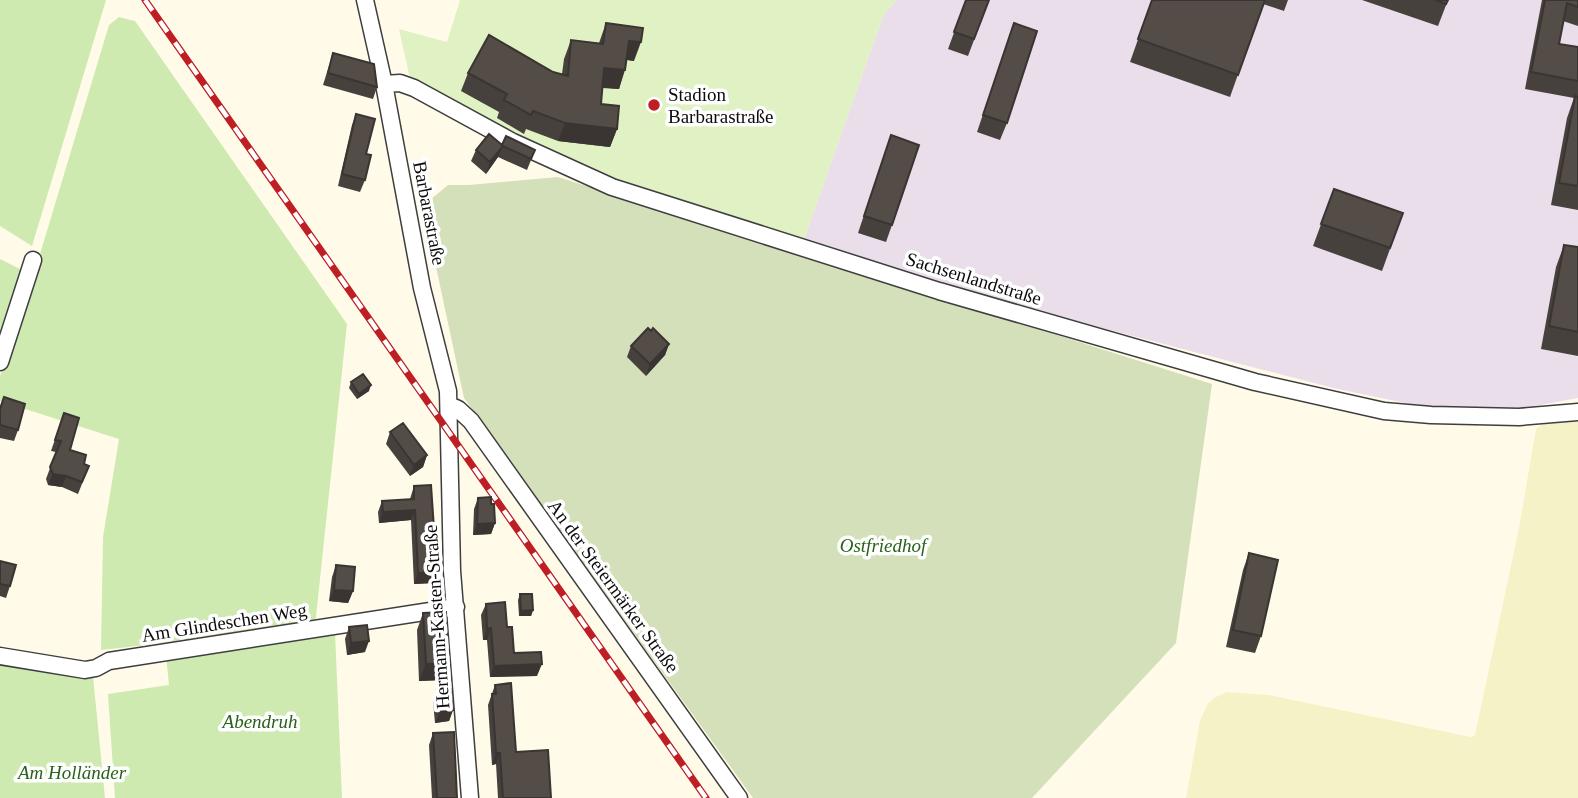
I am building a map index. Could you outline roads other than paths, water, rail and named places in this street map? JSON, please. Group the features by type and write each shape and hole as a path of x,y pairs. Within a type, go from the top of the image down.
{"street":[{"name":"Barbarastraße","path":"365,0 384,84 422,288 445,375 449,433"},
{"name":"Sachsenlandstraße","path":"384,84 400,83 414,88 513,142 612,187 939,291 1255,382 1384,411 1519,417 1578,412"},
{"path":"0,362 33,260"},
{"name":"An der Steiermärker Straße","path":"449,405 471,421 739,798"},
{"name":"Hermann-Kasten-Straße","path":"449,433 450,535 470,798"},
{"name":"Am Glindeschen Weg","path":"0,656 92,670 109,661 456,607"}],"railway":[{"path":"145,0 706,798"}],"place":[{"name":"Stadion Barbarastraße","path":"654,105"}],"park label":[{"name":"Ostfriedhof","path":"883,545"},
{"name":"Abendruh","path":"260,721"},
{"name":"Am Holländer","path":"72,772"}]}
